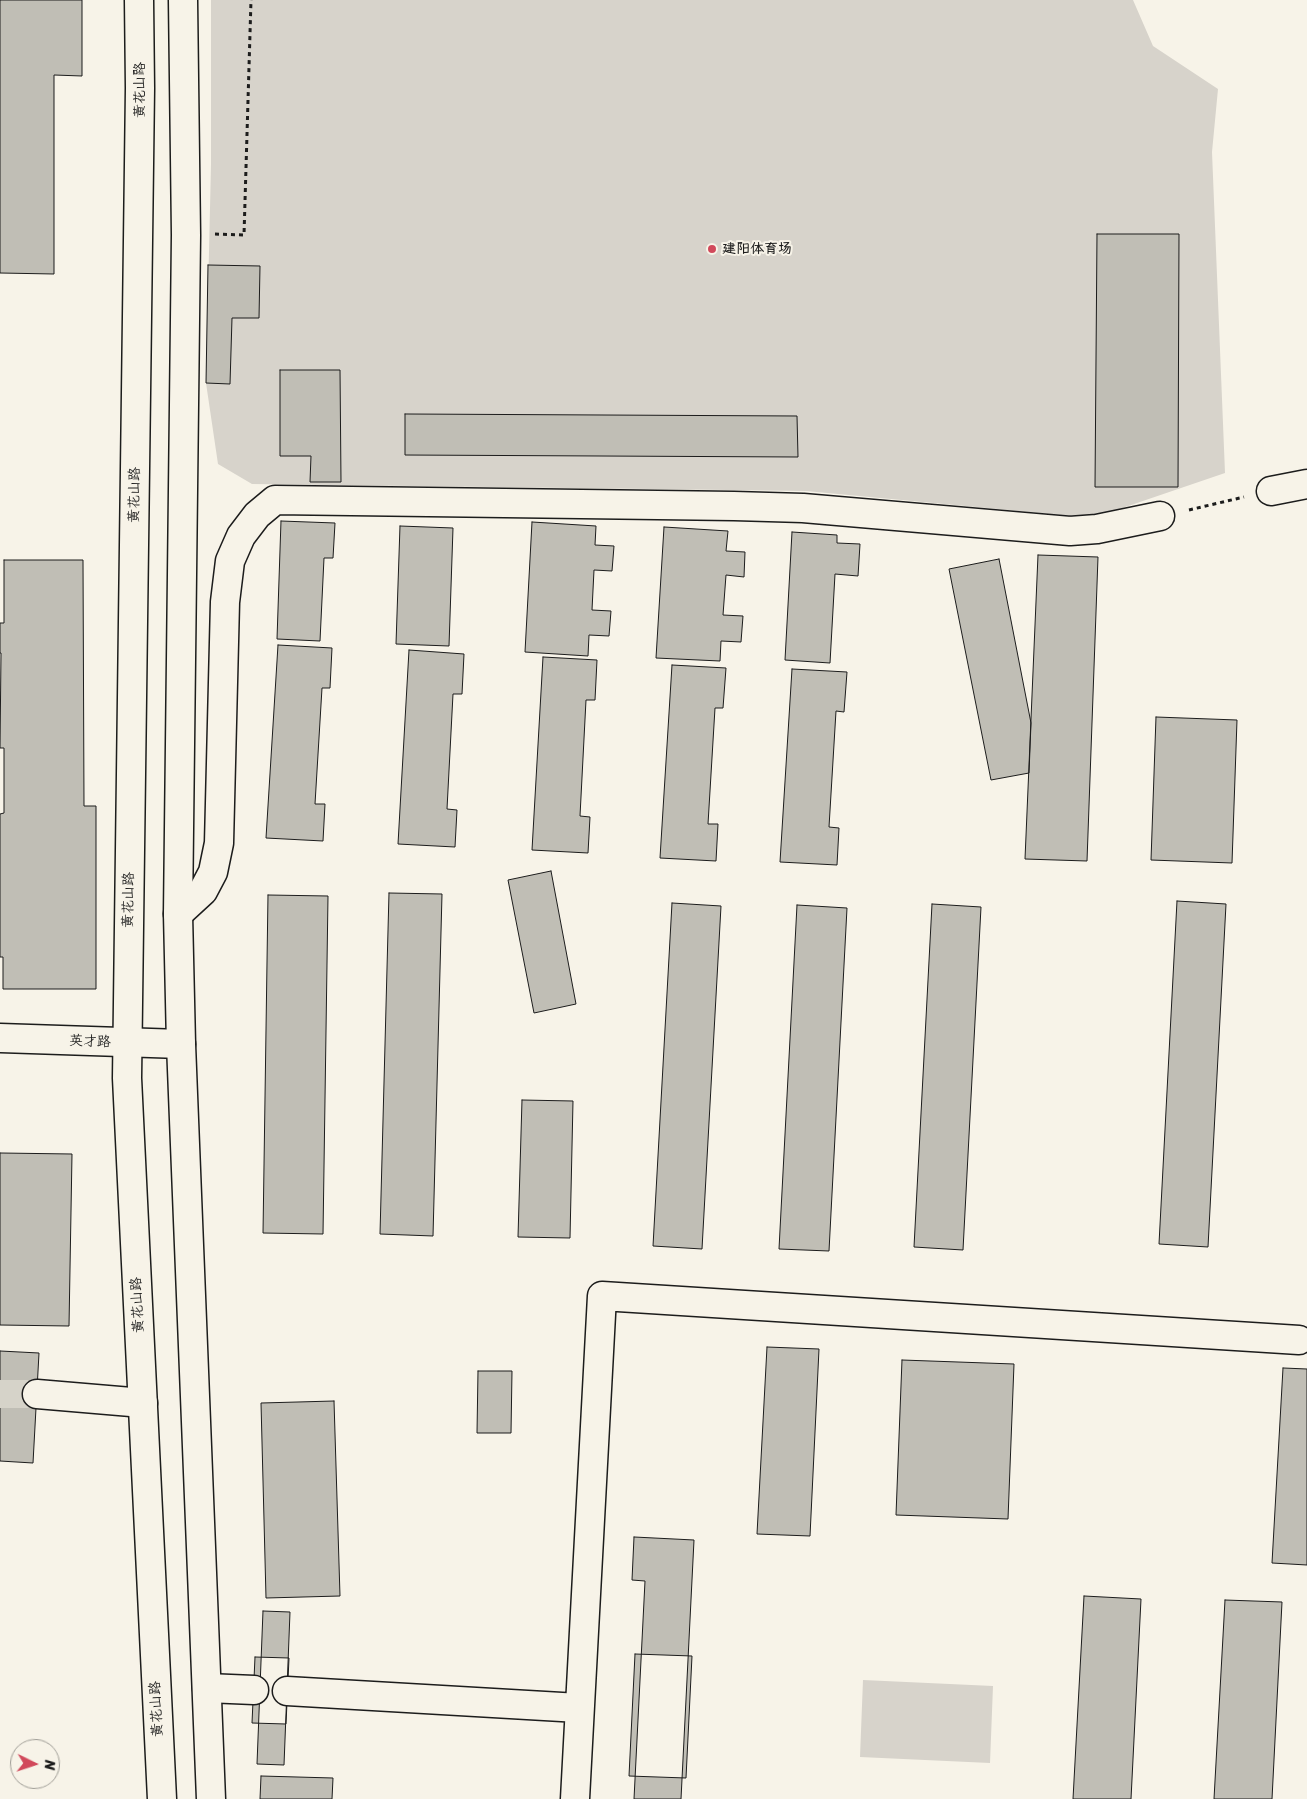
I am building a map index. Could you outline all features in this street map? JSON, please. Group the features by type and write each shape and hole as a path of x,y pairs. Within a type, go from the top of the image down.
{"main road":[{"name":"黄花山路","path":"138,0 140,88 126,1078 162,1799"},
{"path":"183,0 186,235 178,914 181,1044 211,1799"},
{"path":"1271,491 1307,484"},
{"path":"178,914 203,891 214,872 219,843 225,602 230,561 240,536 257,515 275,500 803,508 1070,530 1097,529 1160,516"},
{"name":"英才路","path":"0,1038 127,1044 181,1044"},
{"path":"575,1799 602,1296 1299,1340"},
{"path":"37,1394 143,1402"},
{"path":"207,1688 254,1690"},
{"path":"287,1691 579,1708"}],"path":[{"path":"186,235 244,235 251,0"},
{"path":"1160,516 1271,491"}],"shaded area":[{"name":"建阳体育场","path":"211,0 1133,0 1153,46 1218,89 1212,152 1225,473 1093,518 806,491 252,484 218,464 206,383 211,164"},
{"path":"863,1680 993,1686 990,1763 860,1757"}],"building":[{"path":"0,0 82,0 82,76 54,75 54,274 0,273"},
{"path":"1097,234 1179,234 1178,487 1095,487"},
{"path":"208,265 260,266 259,318 232,318 230,384 206,383"},
{"path":"280,370 340,370 341,482 310,482 311,456 280,456"},
{"path":"405,414 797,416 798,457 405,455"},
{"path":"281,521 335,523 333,558 324,558 320,641 277,639"},
{"path":"532,522 596,526 595,545 614,546 612,571 594,570 592,610 611,611 609,636 589,635 588,656 525,652"},
{"path":"400,526 453,528 449,646 396,644"},
{"path":"664,527 728,531 726,551 745,552 744,577 726,575 723,615 743,616 741,642 721,641 720,661 656,658"},
{"path":"792,532 837,535 837,543 860,544 858,576 835,574 830,663 785,660"},
{"path":"1038,555 1098,557 1087,861 1025,859"},
{"path":"999,559 1031,723 1029,773 991,780 949,569"},
{"path":"4,560 83,560 84,806 96,806 96,989 3,989 3,957 0,957 0,814 4,813 4,748 0,748 0,623 4,623"},
{"path":"278,645 332,648 330,688 322,688 315,804 325,804 323,841 266,838"},
{"path":"409,650 464,654 462,694 453,694 447,809 457,810 455,847 398,844"},
{"path":"543,657 597,660 595,700 586,700 580,816 590,817 588,853 532,850"},
{"path":"672,665 726,668 723,708 715,708 708,824 718,824 716,861 660,858"},
{"path":"792,669 847,672 844,712 836,711 829,827 839,828 837,865 780,862"},
{"path":"1156,717 1237,720 1232,863 1151,860"},
{"path":"551,871 576,1004 534,1013 508,880"},
{"path":"389,893 442,894 433,1236 380,1234"},
{"path":"268,895 328,896 323,1234 263,1233"},
{"path":"1177,901 1226,904 1208,1247 1159,1244"},
{"path":"672,903 721,906 702,1249 653,1246"},
{"path":"932,904 981,907 963,1250 914,1247"},
{"path":"797,905 847,908 829,1251 779,1249"},
{"path":"522,1100 573,1101 570,1238 518,1237"},
{"path":"0,1153 72,1154 69,1326 0,1325"},
{"path":"767,1347 819,1349 810,1536 757,1534"},
{"path":"0,1351 39,1353 33,1463 0,1461"},
{"path":"902,1360 1014,1364 1008,1519 896,1515"},
{"path":"1283,1368 1307,1369 1307,1565 1272,1563"},
{"path":"478,1371 512,1371 511,1433 477,1433"},
{"path":"334,1401 340,1596 266,1598 261,1403"},
{"path":"634,1537 694,1540 681,1799 634,1799 645,1581 632,1580"},
{"path":"1084,1596 1141,1599 1131,1799 1073,1799"},
{"path":"1225,1600 1282,1602 1272,1799 1214,1799"},
{"path":"263,1611 290,1612 284,1765 257,1764"},
{"path":"635,1654 692,1656 686,1778 629,1776"},
{"path":"255,1657 289,1658 286,1724 252,1723"},
{"path":"261,1776 333,1778 332,1799 260,1799"}],"tunnel":[{"path":"0,1394 37,1394"}],"place":[{"name":"建阳体育场","path":"712,249"}]}
